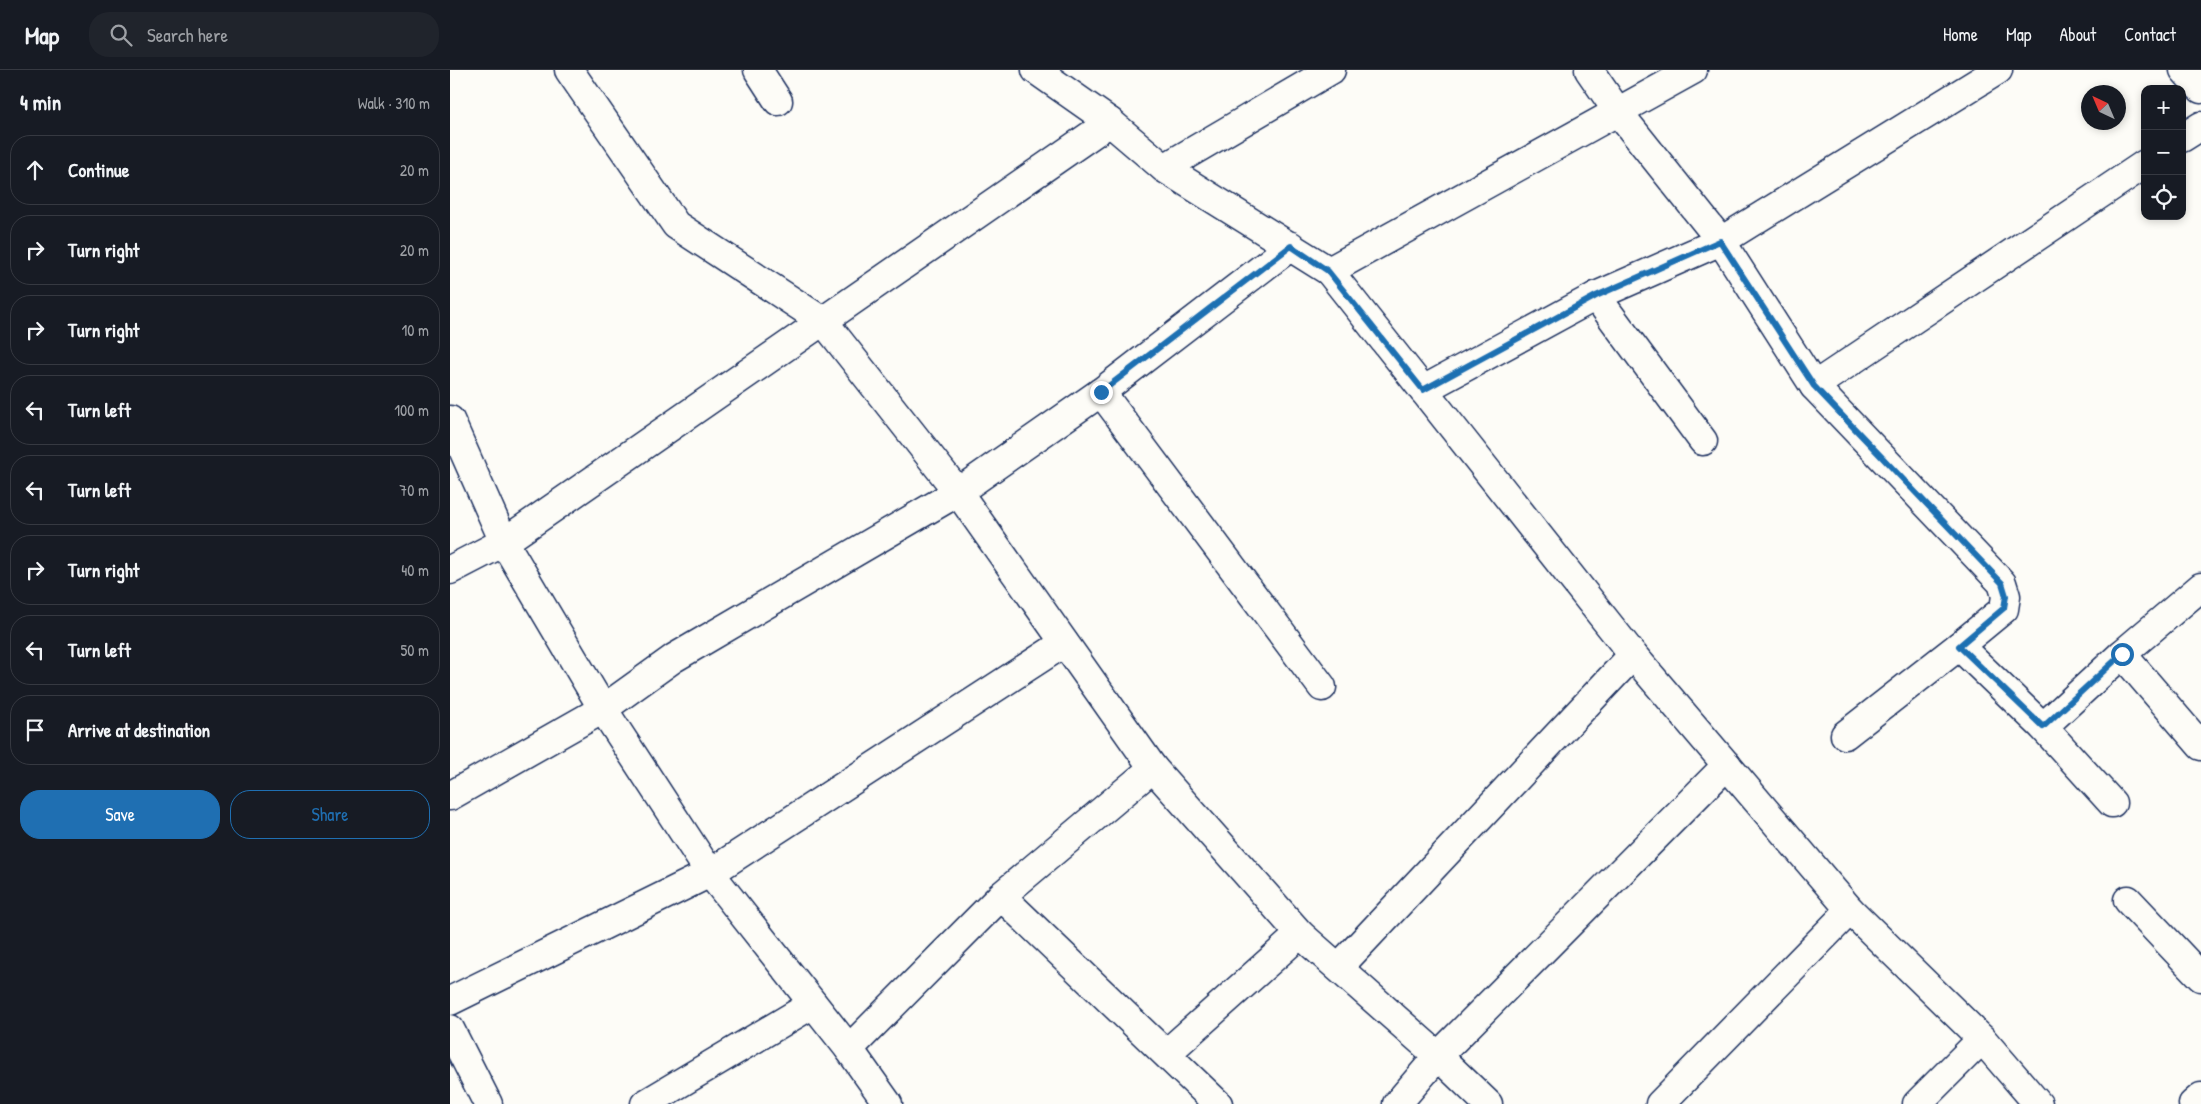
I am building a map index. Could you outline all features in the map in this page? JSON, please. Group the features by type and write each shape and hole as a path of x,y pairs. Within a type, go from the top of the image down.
{"street":[{"path":"569,70 676,225 824,322 958,492 1153,768 1300,934 1438,1056 1488,1104"},
{"path":"758,70 778,101"},
{"path":"1036,70 1110,122 1164,168 1328,271 1633,655 1850,910 1982,1039 2038,1104"},
{"path":"1164,168 1331,70"},
{"path":"1589,70 1618,112 1720,241 1814,386 2002,583 2006,596 2004,608 1959,646 1845,735"},
{"path":"1328,271 1692,70"},
{"path":"1423,390 1596,296 1720,241 1998,70"},
{"path":"450,570 504,542 1110,122"},
{"path":"2186,135 2201,126"},
{"path":"1814,386 2141,167"},
{"path":"450,796 603,709 674,658 958,492 1101,392 1291,246"},
{"path":"1596,296 1703,440"},
{"path":"1101,392 1322,687"},
{"path":"450,420 504,542 603,709 710,873 849,1049 888,1104"},
{"path":"2043,727 2122,654 2201,587"},
{"path":"450,1001 710,873 1064,643"},
{"path":"1959,646 2043,727 2112,803"},
{"path":"2122,654 2201,746"},
{"path":"1339,967 1633,655"},
{"path":"1398,1104 1438,1056 1727,765"},
{"path":"849,1049 1001,896 1153,768"},
{"path":"1001,896 1167,1053 1218,1104"},
{"path":"2128,900 2201,977"},
{"path":"1660,1104 1850,910"},
{"path":"1167,1053 1300,934"},
{"path":"645,1104 813,1004"},
{"path":"450,1029 488,1104"},
{"path":"1917,1104 1982,1039"},
{"path":"2193,1104 2201,1097"}],"route":[{"path":"1101,392 1291,246 1328,271 1423,390 1596,296 1720,241 1814,386 2002,583 2006,596 2004,608 1959,646 2043,727 2122,654"}]}
